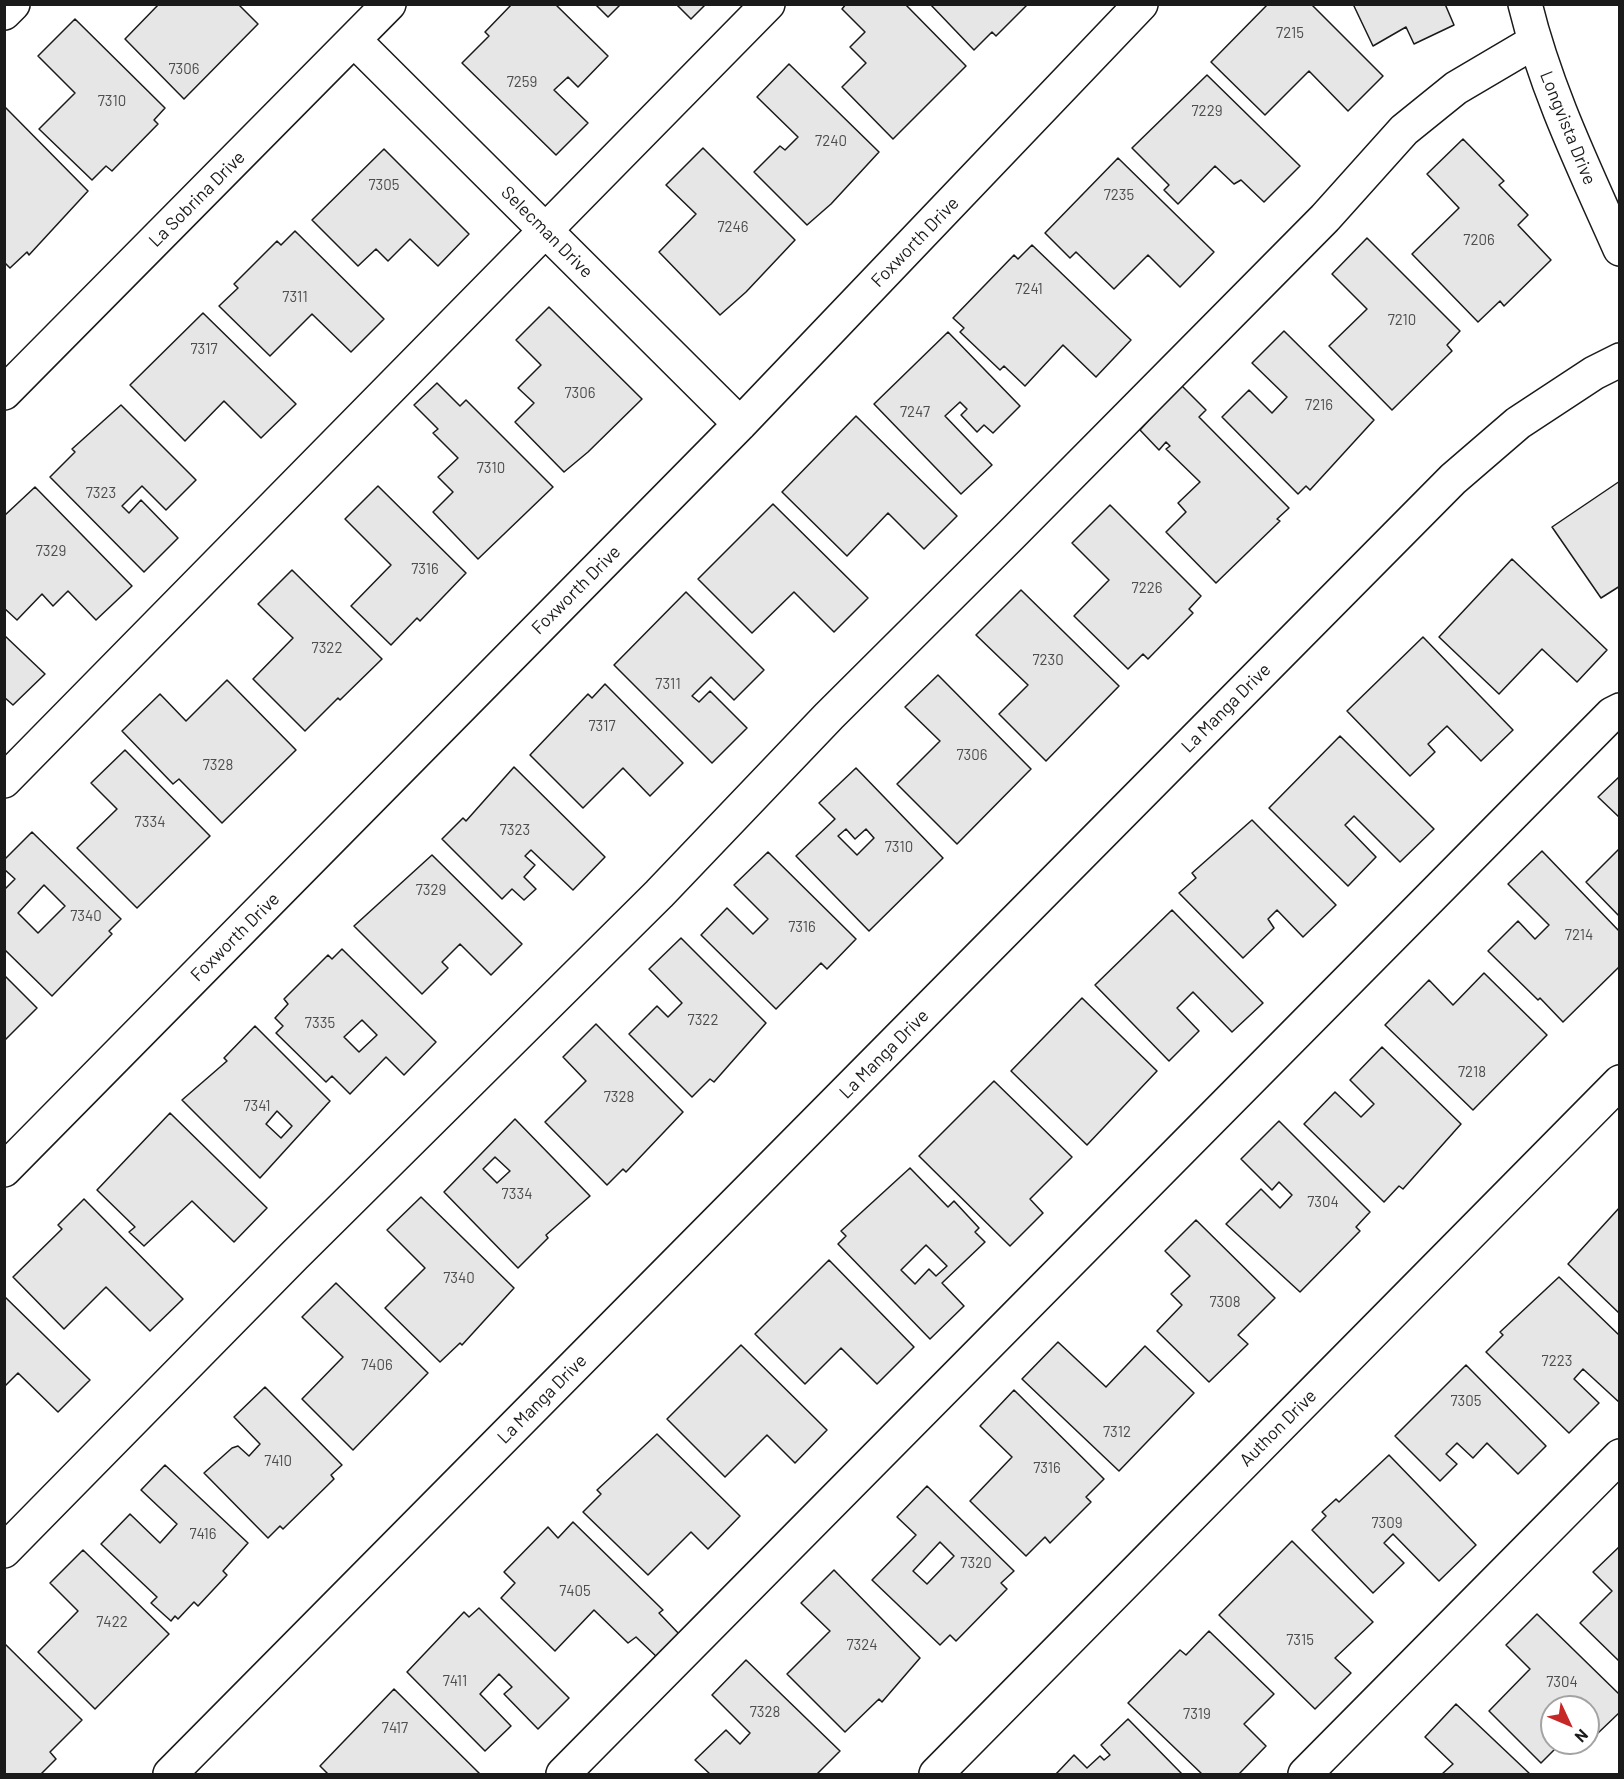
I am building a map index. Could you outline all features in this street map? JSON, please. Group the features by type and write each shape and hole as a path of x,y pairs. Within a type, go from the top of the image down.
{"street":[{"path":"4,13 13,4"},
{"name":"La Sobrina Drive","path":"4,393 389,4"},
{"path":"4,781 768,4"},
{"name":"Foxworth Drive","path":"4,1170 740,424 1140,4"},
{"name":"Longvista Drive","path":"1525,4 1534,42 1559,113 1620,249"},
{"name":"Selecman Drive","path":"354,40 740,424"},
{"path":"4,1551 286,1264 659,894 829,716 1325,218 1404,130 1456,88 1534,42"},
{"name":"La Manga Drive","path":"170,1774 1453,479 1518,423 1594,373 1620,360"},
{"path":"563,1774 1612,714 1620,710"},
{"name":"Authon Drive","path":"936,1774 1620,1082"},
{"path":"1305,1774 1620,1456"}],"building":[{"path":"159,4 238,4 258,24 184,99 125,39"},
{"path":"512,4 555,4 608,56 578,87 568,77 554,90 588,123 556,155 462,63 489,36 485,32"},
{"path":"595,4 621,4 608,17"},
{"path":"676,4 706,4 691,19"},
{"path":"846,4 905,4 966,66 893,139 842,87 866,63 850,47 865,32 842,9"},
{"path":"930,4 1028,4 996,36 992,32 974,50"},
{"path":"1268,4 1311,4 1383,76 1348,111 1309,71 1265,115 1211,62"},
{"path":"1353,4 1445,4 1454,25 1414,44 1406,27 1373,46"},
{"path":"75,19 165,108 154,120 158,124 112,171 106,166 92,180 39,129 75,93 38,56"},
{"path":"789,64 879,152 831,204 807,225 754,172 780,146 785,150 798,137 757,97"},
{"path":"1207,75 1300,166 1264,202 1241,180 1234,184 1215,166 1178,204 1164,190 1169,185 1132,148"},
{"path":"4,106 88,191 29,255 27,252 10,268 4,262"},
{"path":"1463,139 1504,181 1499,185 1528,215 1518,225 1551,260 1504,306 1500,301 1478,322 1412,254 1459,208 1427,174"},
{"path":"703,148 795,240 746,292 720,315 659,252 696,214 666,185"},
{"path":"384,149 469,234 438,266 410,239 388,261 376,249 358,266 312,220"},
{"path":"1118,158 1214,252 1180,287 1148,255 1114,289 1076,252 1070,258 1045,233"},
{"path":"295,231 384,319 351,352 312,314 270,356 219,306 238,288 234,284 277,241 281,245"},
{"path":"1367,238 1460,331 1447,345 1452,351 1392,410 1329,346 1367,309 1332,274"},
{"path":"1032,245 1131,340 1096,377 1063,345 1025,386 1004,366 1000,370 960,332 964,328 953,318 1014,255 1018,259"},
{"path":"549,307 642,399 564,472 515,422 534,403 518,388 541,365 516,340"},
{"path":"203,313 296,404 261,438 224,401 185,441 130,385"},
{"path":"1284,331 1374,420 1310,490 1306,486 1298,494 1222,417 1249,390 1272,413 1287,397 1252,363"},
{"path":"948,332 1020,406 993,433 984,425 977,432 961,415 967,409 960,402 945,416 992,465 961,494 874,404"},
{"path":"437,383 460,406 466,400 553,487 478,559 433,512 453,492 438,477 458,458 433,433 438,429 414,405"},
{"path":"1181,385 1206,410 1199,417 1289,508 1277,519 1280,521 1216,583 1166,532 1186,512 1178,503 1200,482 1166,449 1170,446 1166,442 1159,450 1140,430"},
{"path":"121,405 196,480 166,510 142,486 122,506 129,513 141,500 178,538 144,572 50,477 75,452 72,449"},
{"path":"856,416 957,516 924,549 888,513 847,556 782,492"},
{"path":"1620,481 1620,586 1601,598 1552,527"},
{"path":"378,486 466,573 420,621 417,618 391,645 351,606 391,565 345,519"},
{"path":"35,487 132,586 96,620 68,591 53,606 42,594 17,620 4,608 4,516"},
{"path":"773,504 868,598 834,632 794,592 752,633 698,579"},
{"path":"1110,505 1201,596 1189,609 1193,613 1148,659 1143,654 1128,669 1074,616 1109,580 1072,543"},
{"path":"1512,559 1607,650 1577,682 1542,649 1499,694 1439,637"},
{"path":"292,570 382,659 305,731 253,679 293,638 258,604"},
{"path":"1021,590 1119,686 1046,761 999,714 1028,685 976,635"},
{"path":"686,592 764,670 734,700 711,677 692,696 699,702 710,691 747,728 712,763 614,665"},
{"path":"4,635 45,674 13,705 4,697"},
{"path":"1423,637 1513,730 1481,761 1447,726 1428,744 1435,752 1410,776 1347,711"},
{"path":"938,675 1031,769 957,844 897,784 940,741 905,707"},
{"path":"227,680 296,750 222,823 179,779 173,784 122,731 160,694 186,721"},
{"path":"605,684 683,763 650,796 623,768 583,808 530,755 588,694 592,698"},
{"path":"1340,736 1434,829 1400,862 1354,816 1345,825 1376,857 1348,886 1269,808"},
{"path":"125,750 210,836 137,908 77,848 117,809 91,783"},
{"path":"514,767 605,857 573,890 531,850 525,856 535,865 524,877 536,889 524,900 512,889 502,899 442,839 463,818 466,821"},
{"path":"856,768 943,858 869,931 796,856 835,819 819,803","holes":["846,829 855,839 866,829 874,838 857,855 838,836"]},
{"path":"1620,776 1620,818 1598,797"},
{"path":"1252,820 1336,905 1303,937 1277,910 1268,919 1274,928 1243,958 1179,893 1196,878 1192,873"},
{"path":"32,832 121,919 109,931 112,934 52,996 4,949 4,890 15,879 4,869 4,860","holes":["44,885 65,906 38,933 18,913"]},
{"path":"1620,848 1620,917 1586,882"},
{"path":"1542,851 1620,932 1620,966 1563,1022 1488,951 1518,921 1535,939 1549,925 1508,884"},
{"path":"768,852 856,939 827,969 821,963 776,1009 701,935 727,908 753,934 768,919 734,885"},
{"path":"432,855 522,944 491,975 460,944 442,962 448,968 422,994 354,926"},
{"path":"1172,910 1263,1003 1232,1032 1193,992 1177,1008 1199,1031 1169,1061 1095,985"},
{"path":"681,938 766,1023 714,1082 710,1079 692,1097 629,1034 657,1006 668,1017 682,1003 649,969"},
{"path":"342,949 436,1042 404,1075 386,1057 350,1094 332,1076 326,1082 276,1033 283,1026 275,1018 288,1004 284,999 328,955 332,959","holes":["362,1020 377,1035 359,1052 344,1037"]},
{"path":"1484,973 1547,1035 1473,1110 1385,1025 1429,980 1453,1005"},
{"path":"4,975 37,1008 4,1041"},
{"path":"1082,998 1157,1071 1087,1145 1011,1071"},
{"path":"596,1024 683,1112 626,1172 623,1169 607,1185 545,1122 586,1081 563,1057"},
{"path":"255,1026 330,1101 260,1178 182,1100 227,1061 224,1058","holes":["277,1111 292,1126 281,1138 266,1124"]},
{"path":"1382,1047 1461,1124 1403,1189 1399,1186 1384,1202 1304,1124 1335,1092 1361,1117 1374,1104 1350,1080"},
{"path":"994,1081 1072,1157 1030,1199 1043,1213 1010,1246 919,1156"},
{"path":"170,1113 267,1208 234,1242 192,1201 144,1246 129,1232 135,1227 97,1190"},
{"path":"515,1119 590,1196 546,1235 548,1238 518,1268 444,1192","holes":["495,1157 510,1171 497,1183 483,1169"]},
{"path":"1279,1121 1370,1212 1356,1227 1360,1231 1300,1292 1226,1224 1261,1189 1280,1208 1292,1195 1279,1182 1272,1190 1241,1159"},
{"path":"910,1168 948,1207 954,1201 979,1228 975,1232 985,1242 942,1283 964,1306 930,1339 838,1244 846,1236 841,1231","holes":["926,1245 947,1266 936,1276 929,1269 915,1284 901,1270"]},
{"path":"421,1197 514,1288 462,1345 460,1343 440,1362 385,1308 425,1268 387,1230"},
{"path":"84,1199 183,1299 150,1331 106,1287 64,1329 13,1277 62,1229 58,1225"},
{"path":"1620,1207 1620,1314 1568,1264"},
{"path":"1196,1220 1275,1298 1238,1335 1248,1344 1209,1382 1157,1331 1182,1305 1171,1294 1190,1276 1165,1251"},
{"path":"829,1260 914,1347 877,1384 841,1348 805,1384 755,1334"},
{"path":"1559,1277 1620,1336 1620,1403 1583,1369 1574,1379 1599,1403 1569,1433 1486,1352 1503,1335 1500,1332"},
{"path":"336,1283 428,1373 353,1450 302,1399 343,1357 302,1317"},
{"path":"4,1296 90,1380 58,1412 18,1373 4,1387"},
{"path":"1058,1342 1106,1387 1145,1346 1194,1393 1119,1471 1022,1379"},
{"path":"741,1345 827,1430 795,1463 767,1435 725,1477 667,1419"},
{"path":"1466,1365 1546,1446 1518,1474 1487,1443 1473,1458 1457,1443 1446,1454 1457,1464 1440,1481 1395,1436"},
{"path":"265,1387 342,1465 331,1475 334,1479 283,1529 280,1526 268,1538 204,1473 232,1448 238,1446 249,1456 260,1444 234,1417"},
{"path":"1014,1390 1104,1479 1086,1497 1091,1502 1050,1543 1045,1537 1026,1556 970,1501 1012,1457 980,1426"},
{"path":"657,1434 740,1516 708,1549 691,1532 648,1575 583,1512 601,1494 597,1490"},
{"path":"1389,1455 1476,1545 1439,1581 1393,1534 1384,1543 1404,1563 1373,1593 1312,1530 1326,1516 1322,1512 1336,1499 1339,1502"},
{"path":"165,1465 248,1543 223,1571 227,1575 198,1606 194,1602 178,1619 175,1616 171,1621 151,1603 157,1597 101,1544 130,1514 160,1543 177,1524 141,1490"},
{"path":"927,1486 1014,1571 1001,1583 1007,1589 956,1641 950,1635 940,1645 872,1580 916,1535 897,1517","holes":["940,1542 954,1556 927,1584 913,1571"]},
{"path":"573,1522 663,1610 659,1613 681,1636 659,1659 636,1637 628,1643 594,1610 555,1651 501,1598 515,1583 504,1572 548,1527 558,1538"},
{"path":"1292,1541 1373,1622 1335,1658 1351,1673 1315,1709 1219,1615"},
{"path":"1620,1546 1620,1662 1580,1623 1612,1591 1593,1572"},
{"path":"83,1550 169,1634 95,1709 38,1652 78,1611 50,1583"},
{"path":"834,1570 920,1658 882,1702 879,1699 845,1732 787,1674 830,1631 801,1603"},
{"path":"479,1608 569,1698 538,1729 504,1694 512,1687 499,1674 480,1694 511,1726 485,1751 407,1672 464,1612 469,1617"},
{"path":"1537,1614 1620,1695 1620,1712 1600,1731 1600,1695 1540,1695 1540,1755 1549,1755 1541,1763 1489,1711 1530,1669 1506,1645"},
{"path":"1209,1631 1274,1694 1244,1724 1266,1746 1239,1774 1202,1774 1128,1703 1180,1650 1186,1655"},
{"path":"4,1643 82,1720 50,1752 56,1759 41,1774 4,1774"},
{"path":"746,1660 840,1751 817,1774 710,1774 695,1760 726,1730 740,1744 750,1733 712,1695"},
{"path":"394,1689 480,1774 328,1774 320,1766"},
{"path":"1456,1704 1530,1774 1442,1774 1453,1764 1425,1737"},
{"path":"1128,1719 1182,1774 1056,1774 1074,1755 1087,1768 1100,1756 1104,1760 1110,1755 1101,1745"}]}
